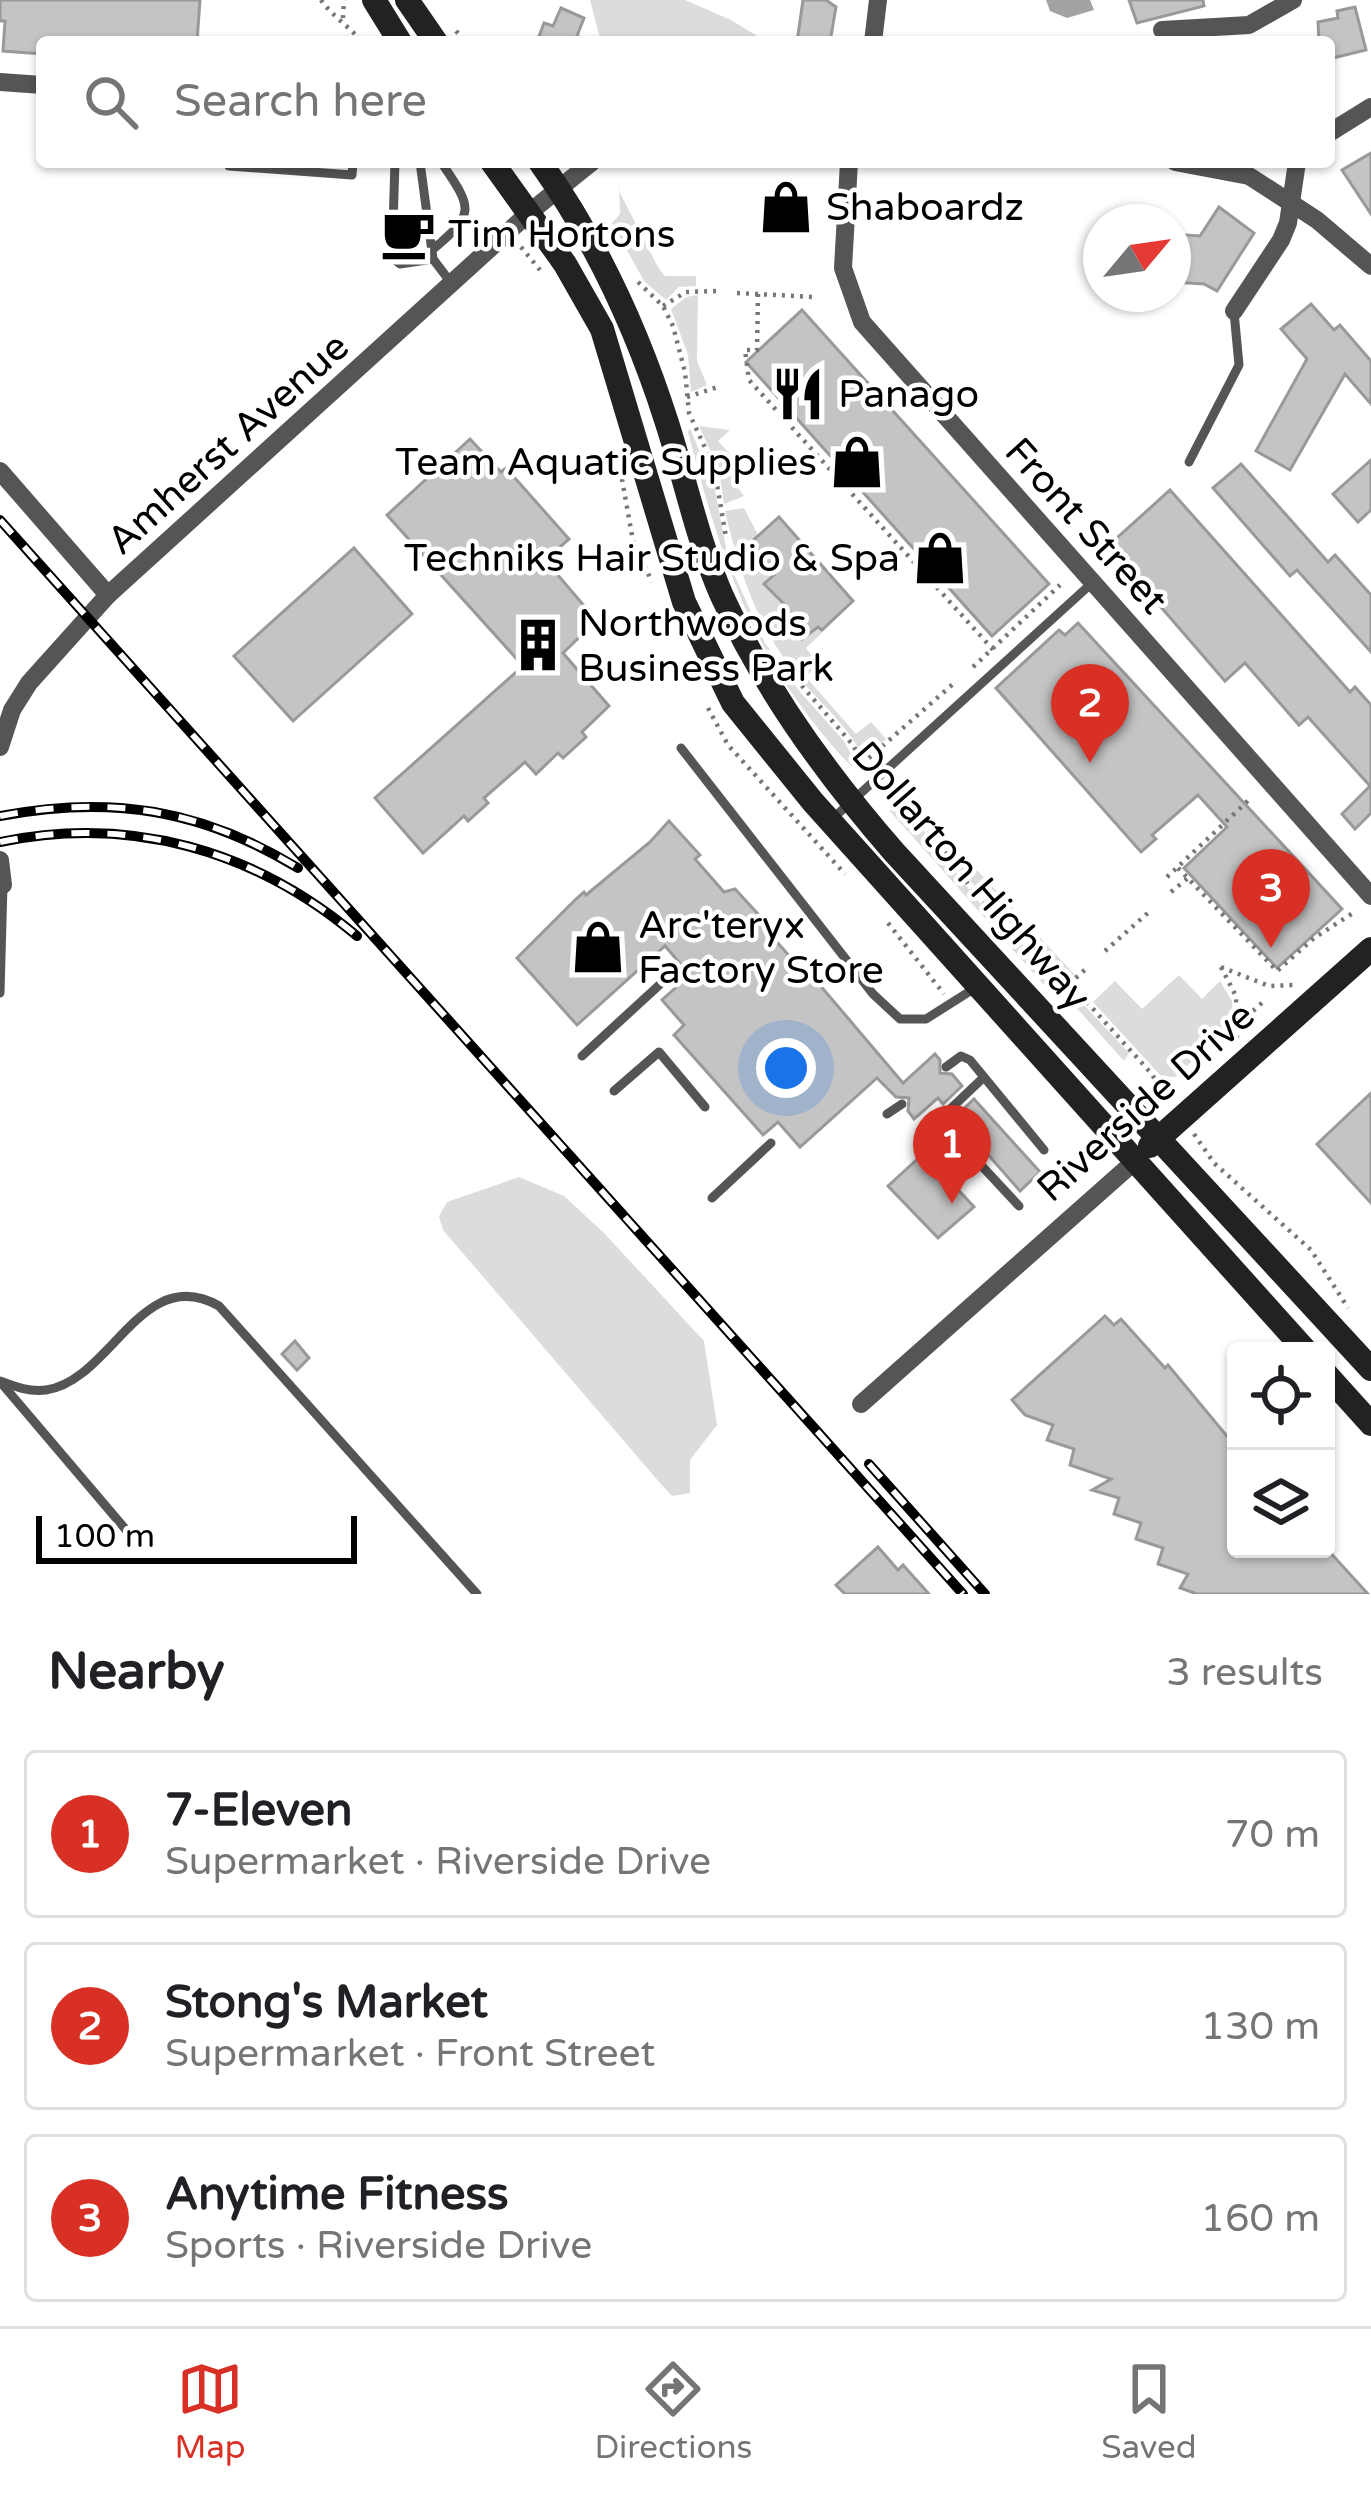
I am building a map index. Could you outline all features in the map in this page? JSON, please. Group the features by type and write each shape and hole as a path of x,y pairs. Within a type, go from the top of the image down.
{"main road":[{"path":"374,0 389,36"},
{"path":"411,6 446,36"},
{"name":"Dollarton Highway","path":"497,168 530,212 602,329 684,602 713,668 753,731 1298,1342"},
{"name":"Dollarton Highway","path":"544,168 602,260 630,320 660,399 720,592 797,728 851,802 1371,1369"},
{"name":"Riverside Drive","path":"1136,1160 1371,949"},
{"path":"1335,1384 1371,1424"}],"street":[{"path":"874,36 878,0"},
{"path":"1162,30 1249,26 1293,0"},
{"path":"391,36 411,6"},
{"path":"0,82 36,85"},
{"path":"1335,130 1371,107"},
{"name":"Amherst Avenue","path":"0,747 12,710 29,683 108,595 584,168"},
{"name":"Front Street","path":"849,168 843,268 862,322 1371,896"},
{"path":"1207,168 1249,176 1292,203 1371,266"},
{"path":"1234,311 1281,240 1296,168"},
{"path":"0,471 108,595"},
{"path":"0,860 3,885"},
{"name":"Riverside Drive","path":"861,1404 1136,1160"}],"lane":[{"path":"256,168 352,175 353,168"},
{"path":"395,168 392,258 400,264 432,254 456,231 468,210 467,200 445,168"},
{"path":"421,168 432,254 452,284"},
{"path":"1189,462 1239,365 1234,311"},
{"path":"830,821 1093,583"},
{"path":"681,748 873,994 900,1019 926,1019 978,986"},
{"path":"0,993 3,885"},
{"path":"582,1056 668,977"},
{"path":"614,1091 659,1052 705,1107"},
{"path":"946,1067 961,1056 970,1060 1044,1150"},
{"path":"926,1132 983,1078"},
{"path":"887,1114 902,1104"},
{"path":"938,1119 1019,1206"},
{"path":"712,1198 771,1143"},
{"path":"0,1381 24,1390 56,1388 163,1301 178,1295 204,1297 219,1306 477,1594"},
{"path":"0,1381 127,1532"}],"path":[{"path":"321,0 357,36"},
{"path":"343,18 344,0"},
{"path":"630,267 641,287 663,306 677,342 689,413 714,467 731,551"},
{"path":"663,306 686,292 718,292"},
{"path":"737,293 814,297"},
{"path":"758,294 757,350 745,350 749,380 994,651"},
{"path":"687,397 721,386"},
{"path":"973,667 1060,585"},
{"path":"788,670 853,745 874,780 921,819 979,899 1069,984 1162,1090"},
{"path":"862,764 953,684"},
{"path":"1188,878 1174,889 1166,876 1252,797"},
{"path":"1178,868 1275,970 1353,913"},
{"path":"1105,951 1150,911"},
{"path":"1291,959 1300,972"},
{"path":"1069,984 1088,967"},
{"path":"1234,1071 1236,996 1221,967 1269,986 1336,980"},
{"path":"1253,1011 1264,1001"},
{"path":"1198,1142 1214,1163 1311,1250 1355,1318"}],"shaded area":[{"path":"590,0 685,0 757,36 599,36"},
{"path":"1046,0 1090,0 1094,10 1067,18 1050,11"},
{"path":"619,183 659,269 665,276 696,276 696,286 679,287 666,300 644,281 612,223 620,214"},
{"path":"698,295 697,361 707,385 691,392 688,355 671,309 686,297"},
{"path":"699,426 730,430 718,441 741,466 733,475 744,496 724,504 719,470"},
{"path":"690,428 715,490 729,563 765,643 844,741 857,766 851,766 818,729 766,651 746,610 714,525"},
{"path":"744,508 758,535 750,545 776,573 764,584 785,605 779,612 802,639 818,627 823,632 806,648 818,665 806,677 856,734 871,722 886,739 864,759 849,734 789,665 757,611 725,511"},
{"path":"893,804 914,818 982,906 1046,966 1044,985 890,811"},
{"path":"963,862 972,874 977,870 1075,975 1071,978 996,910 958,867"},
{"path":"1050,969 1129,1053 1124,1061 1050,978"},
{"path":"1179,975 1202,999 1220,981 1232,1001 1234,1022 1175,1077 1162,1077 1093,1002 1115,981 1142,1009"},
{"path":"519,1177 564,1196 704,1341 717,1425 690,1460 690,1493 672,1496 443,1230 439,1216 447,1202"}],"building":[{"path":"0,0 200,0 197,36 36,36 36,54 3,51 5,21 0,21"},
{"path":"803,0 826,0 836,7 831,36 798,36"},
{"path":"1129,0 1203,0 1204,6 1137,23"},
{"path":"1355,7 1366,50 1335,58 1335,36 1319,36 1318,22 1338,18 1337,11"},
{"path":"561,8 584,18 577,36 539,36 544,23 553,26"},
{"path":"1371,153 1371,214 1342,170"},
{"path":"1219,207 1254,233 1217,291 1191,283 1191,235 1200,236"},
{"path":"1311,304 1334,330 1340,325 1371,361 1371,404 1345,374 1290,470 1256,451 1307,359 1281,329"},
{"path":"802,310 1049,584 992,636 746,362"},
{"name":"Northwoods Business Park","path":"470,439 501,472 506,468 569,539 545,560 586,608 579,614 591,626 563,653 609,706 563,758 558,753 536,774 525,762 484,798 488,803 468,821 464,816 423,853 375,798 523,666 387,515"},
{"path":"1371,460 1371,510 1358,522 1333,494"},
{"path":"1241,464 1328,562 1335,555 1371,595 1371,652 1297,570 1290,576 1213,488"},
{"path":"1170,490 1350,692 1355,687 1371,705 1371,813 1355,829 1342,814 1370,786 1308,717 1299,725 1245,663 1225,681 1108,546"},
{"path":"779,517 853,601 822,630 818,627 802,639 779,611 785,605 764,584 776,573 749,544"},
{"path":"354,548 412,614 293,721 234,656"},
{"path":"1078,623 1342,909 1277,968 1184,868 1227,827 1198,795 1152,835 1156,839 1141,852 996,688 1059,630 1065,635"},
{"path":"669,821 700,855 695,859 724,892 735,889 903,1083 935,1054 940,1073 952,1074 962,1086 943,1104 938,1098 914,1119 908,1111 909,1098 896,1097 877,1078 800,1147 778,1122 763,1135 674,1035 684,1025 662,1000 690,975 665,946 577,1025 517,958 576,899 650,842"},
{"path":"1371,1093 1371,1203 1317,1144"},
{"path":"974,1099 1040,1172 1020,1191 955,1117"},
{"path":"924,1153 974,1207 938,1238 888,1186"},
{"path":"1105,1316 1114,1325 1121,1319 1165,1368 1168,1365 1227,1436 1227,1558 1335,1558 1368,1594 1197,1594 1180,1588 1188,1574 1158,1564 1163,1548 1136,1539 1141,1523 1114,1514 1119,1498 1092,1490 1111,1479 1070,1465 1074,1449 1047,1440 1053,1425 1025,1415 1012,1400"},
{"path":"295,1341 309,1358 297,1370 282,1354"},
{"path":"878,1547 898,1570 903,1565 929,1594 845,1594 836,1585"}],"railway":[{"path":"0,520 963,1594"},
{"path":"0,816 80,807 154,812 226,832 298,868"},
{"path":"0,842 97,833 189,847 277,881 357,936"},
{"path":"869,1464 985,1594"}],"place":[{"name":"Shaboardz","path":"786,207"},
{"name":"Tim Hortons","path":"408,234"},
{"name":"Panago","path":"798,394"},
{"name":"Team Aquatic Supplies","path":"857,462"},
{"name":"Techniks Hair Studio & Spa","path":"940,558"},
{"name":"Northwoods Business Park","path":"538,645"},
{"name":"Stong's Market","path":"1090,763"},
{"name":"Arc'teryx Factory Store","path":"598,947"},
{"name":"Anytime Fitness","path":"1271,948"},
{"name":"7-Eleven","path":"952,1204"}]}
